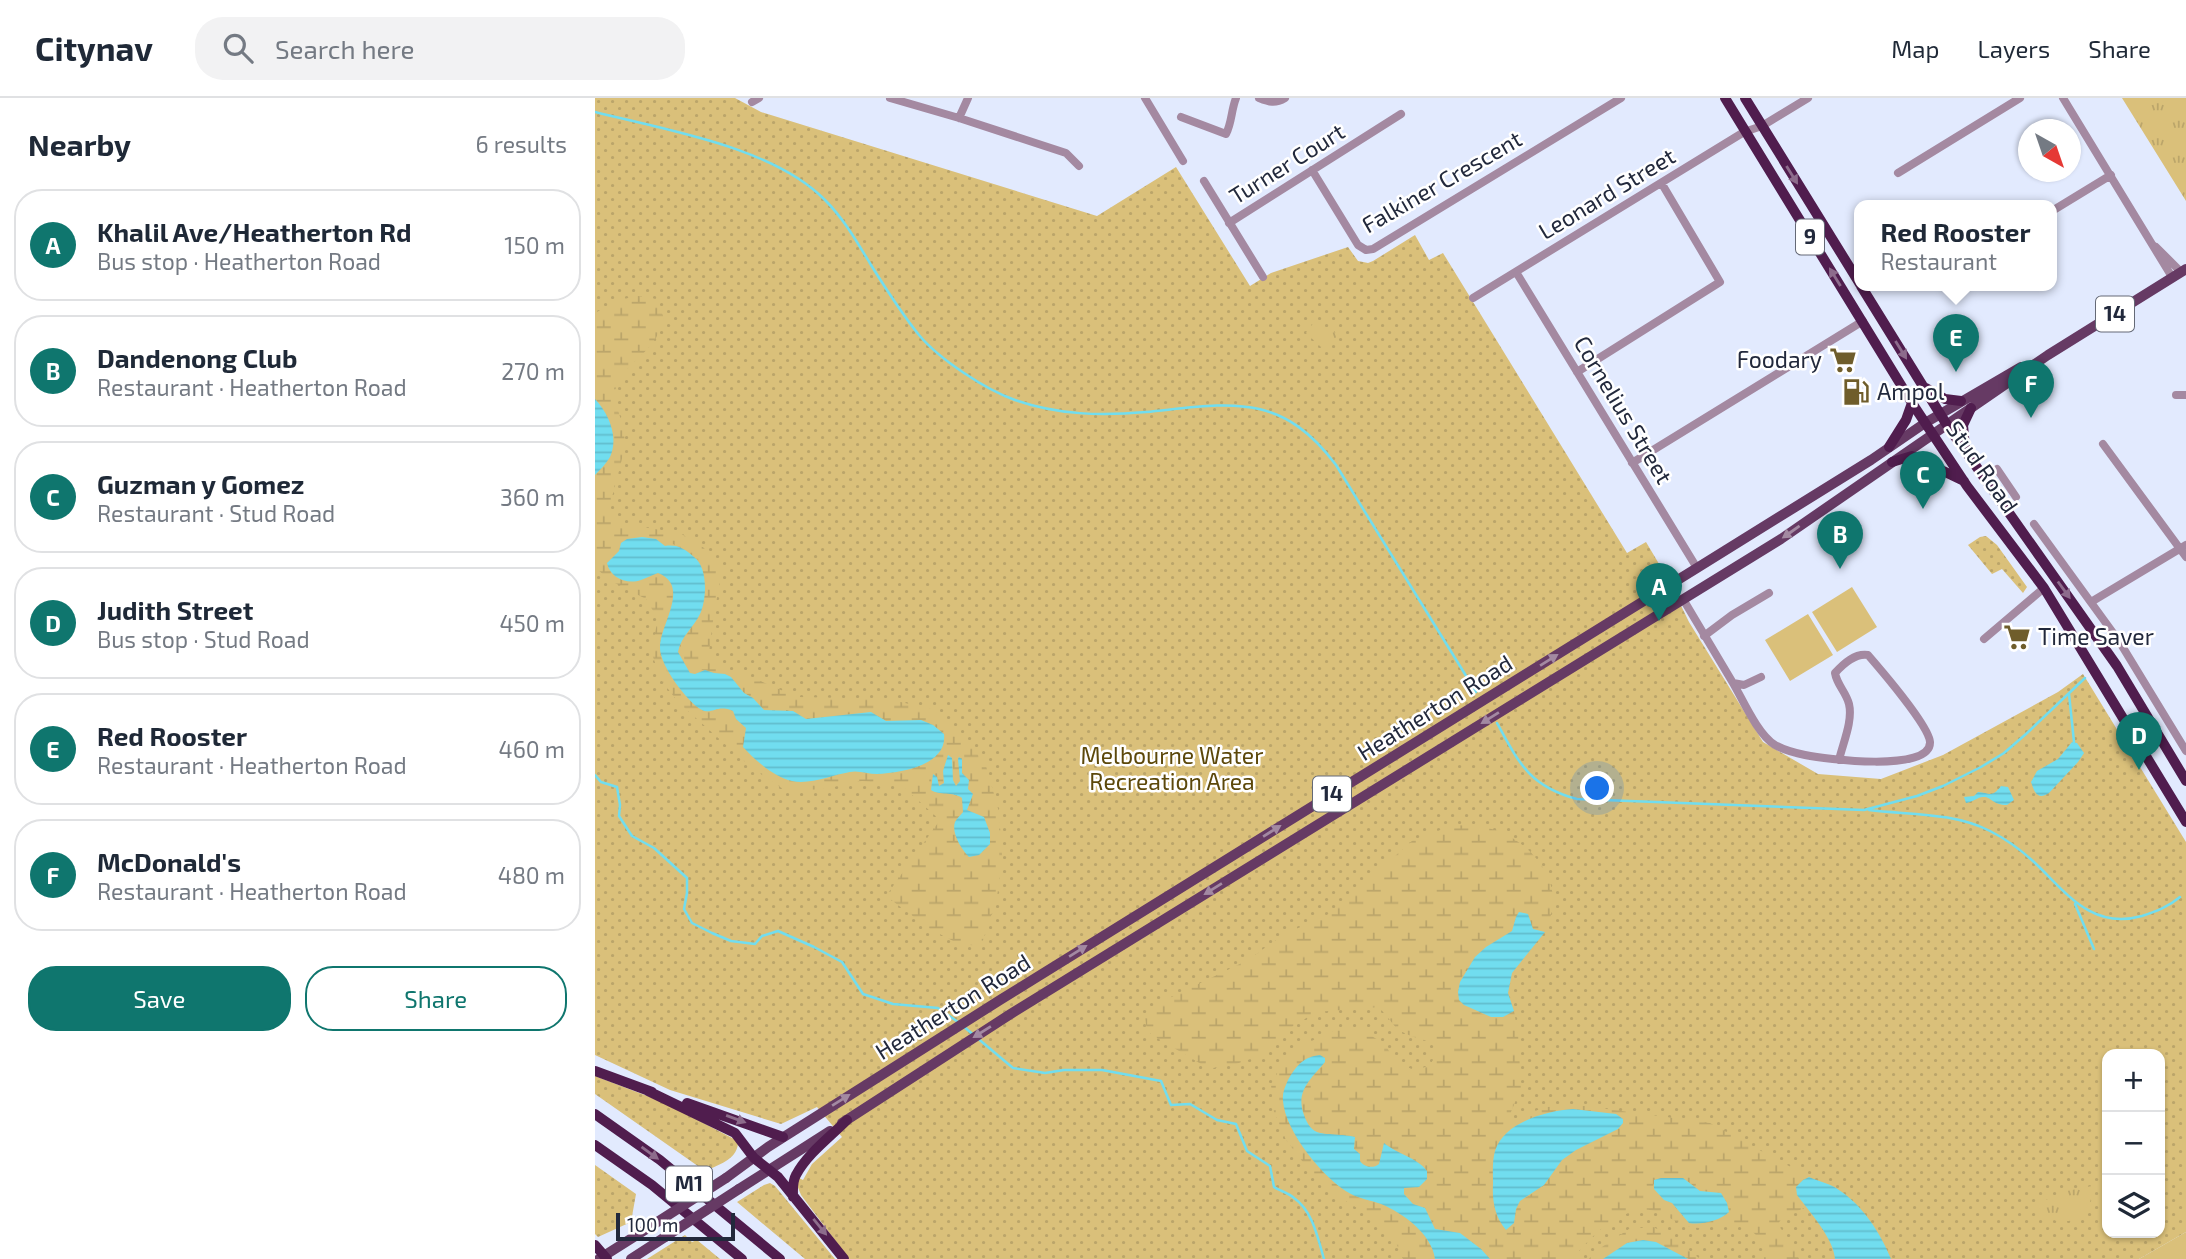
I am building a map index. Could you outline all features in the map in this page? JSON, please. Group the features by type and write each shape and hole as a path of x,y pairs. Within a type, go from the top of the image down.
{"highway":[{"name":"Stud Road","path":"1725,98 1912,403 1964,481 2044,588 2186,822"},
{"name":"Stud Road","path":"1745,98 1854,275"},
{"name":"Stud Road","path":"1864,291 1947,425 2117,666 2186,781"},
{"path":"1923,386 1945,399 1961,401"},
{"path":"1889,447 1906,420 1912,403"},
{"path":"1966,450 1963,425 1971,408"},
{"path":"1892,462 1912,456 1964,481"},
{"path":"595,1071 783,1137"},
{"path":"648,1091 741,1138 754,1158 771,1170 844,1259"},
{"name":"M1","path":"595,1114 660,1160 780,1259"},
{"path":"793,1197 796,1175 847,1120"},
{"name":"M1","path":"595,1145 652,1185 742,1259"},
{"path":"595,1245 604,1258"}],"main road":[{"name":"Heatherton Road","path":"631,1259 1009,1015 1781,539 2048,355 2179,273"},
{"name":"Heatherton Road","path":"604,1258 783,1137 944,1034 1871,460 1940,413 2048,355"},
{"path":"1697,568 1707,584"},
{"path":"1673,583 1683,599"}],"street":[{"path":"890,98 1066,153 1079,166"},
{"path":"958,118 968,98"},
{"path":"1145,98 1183,161"},
{"path":"1181,117 1226,134 1232,122 1232,109 1236,98"},
{"path":"1259,98 1278,102 1285,98"},
{"name":"Falkiner Crescent","path":"1312,170 1358,245 1366,250 1373,249 1621,98"},
{"name":"Leonard Street","path":"1473,299 1744,132 1762,126 1808,98"},
{"path":"1898,173 2020,98"},
{"path":"2063,98 2152,243 2179,273"},
{"name":"Turner Court","path":"1229,223 1401,114"},
{"path":"2057,208 2111,175"},
{"path":"1204,181 1263,277"},
{"path":"1577,372 1720,282 1662,184"},
{"name":"Cornelius Street","path":"1516,272 1697,568"},
{"path":"1632,463 1863,321"},
{"path":"2176,395 2186,395"},
{"path":"2103,444 2183,547 2186,557"},
{"path":"1997,469 2017,497"},
{"path":"1995,491 2006,483"},
{"name":"Stud Road","path":"2034,524 2119,641 2186,751"},
{"path":"2091,602 2183,547"},
{"path":"1985,639 2044,588"},
{"path":"1704,636 1769,593"},
{"path":"1683,599 1763,735 1772,743 1805,755 1839,760 1897,762 1916,758 1929,747 1930,740 1922,725 1868,655 1862,654 1851,659 1835,673 1836,681 1850,706 1849,722 1839,760"},
{"path":"1733,683 1744,685 1761,677"}],"green space":[{"name":"Melbourne Water Recreation Area","path":"595,98 735,98 761,112 1097,216 1176,167 1250,286 1271,273 1348,247 1358,261 1368,263 1415,235 1429,260 1443,253 1627,553 1646,542 1689,622 1763,742 1818,774 1881,779 1943,755 2058,692 2083,674 2186,842 2186,1232 2139,1259 849,1259 801,1195 797,1185 799,1178 803,1180 812,1164 842,1137 817,1107 781,1124 670,1090 595,1055"},
{"path":"2122,98 2186,98 2186,201"},
{"path":"638,296 656,299 664,318 656,338 625,372 615,390 624,442 609,513 617,523 680,533 704,548 722,572 709,652 721,667 797,697 887,699 932,709 966,738 986,766 999,812 1002,855 997,898 981,946 959,944 930,929 886,896 940,820 901,785 862,781 823,789 786,791 753,769 679,703 661,680 651,651 658,619 646,599 609,580 595,567 595,475 609,459 613,444 610,422 595,399 595,313 619,300","holes":["651,538 665,546 673,544 698,560 704,579 702,607 678,652 690,673 702,670 722,673 731,677 744,693 764,710 787,710 806,719 871,712 886,721 921,720 944,734 940,750 920,765 892,773 852,772 802,781 791,780 770,770 747,749 746,728 736,719 733,711 702,710 689,699 666,668 660,647 671,606 672,587 667,579 658,573 630,581 618,578 607,565 627,539","946,757 952,758 956,786 960,781 959,757 962,758 962,773 969,780 968,789 973,794 967,810 986,819 990,833 989,845 979,855 970,857 956,836 954,827 963,812 962,798 932,791 931,775 937,777 939,786 944,783"]},
{"path":"1314,322 1325,329 1331,326 1337,337 1321,347 1306,333"},
{"path":"1986,536 1997,545 2027,587 2023,593 2002,569 1992,574 1968,545"},
{"path":"1852,587 1877,627 1837,652 1812,612"},
{"path":"1808,614 1833,655 1790,681 1765,640"},
{"path":"1454,825 1493,829 1518,842 1536,858 1552,889 1553,904 1545,932 1533,929 1531,925 1516,917 1512,931 1473,960 1458,989 1464,1005 1483,1014 1494,1017 1514,1011 1521,1088 1508,1119 1513,1120 1545,1107 1585,1106 1710,1123 1809,1177 1803,1180 1797,1195 1806,1207 1786,1216 1778,1225 1792,1243 1799,1259 1764,1259 1762,1246 1755,1234 1739,1225 1696,1228 1655,1211 1640,1210 1614,1220 1599,1231 1572,1259 1490,1259 1460,1233 1435,1229 1425,1208 1414,1204 1404,1194 1404,1188 1419,1187 1427,1179 1427,1171 1418,1163 1384,1144 1379,1164 1375,1167 1366,1166 1354,1149 1355,1137 1320,1133 1311,1127 1305,1117 1301,1099 1309,1080 1325,1063 1320,1055 1309,1058 1294,1071 1284,1095 1292,1128 1313,1160 1339,1186 1354,1196 1390,1208 1423,1233 1435,1259 1403,1259 1394,1238 1372,1217 1344,1200 1312,1174 1286,1140 1274,1112 1271,1085 1283,1062 1305,1044 1335,1030 1363,1031 1385,1044 1395,1062 1414,1070 1429,1066 1437,1054 1430,1042 1398,1030 1379,1007 1316,1012 1284,1032 1256,1057 1213,1068 1201,1064 1147,1030 1145,1018 1155,1005 1248,960 1283,935 1331,913 1413,840","holes":["1573,1109 1616,1114 1621,1117 1620,1127 1569,1155 1557,1166 1543,1186 1520,1202 1515,1221 1504,1228 1494,1206 1532,1117","1661,1178 1683,1178 1700,1191 1721,1193 1729,1212 1710,1222 1688,1222 1655,1189 1653,1185"]},
{"path":"595,1076 663,1102 734,1139 738,1144 737,1150 726,1161 705,1171 595,1094"},
{"path":"595,1165 636,1194 631,1222 598,1237 595,1234"},
{"path":"770,1183 835,1259 805,1259 737,1202"},
{"path":"2092,1186 2087,1208 2072,1220 2053,1220 2036,1204 2067,1191"},
{"path":"1653,1227 1672,1236 1700,1259 1689,1259 1659,1244 1643,1240 1627,1243 1603,1259 1589,1259 1593,1253 1629,1229"},
{"path":"2186,1232 2186,1259 2139,1259"},
{"path":"685,1235 692,1242 697,1240 720,1259 647,1259"}],"water":[{"path":"595,399 611,426 613,449 595,475"},
{"path":"627,539 656,539 665,546 684,549 702,568 705,592 702,608 678,652 690,673 705,670 725,674 764,710 793,711 806,719 871,712 886,721 921,720 944,734 943,745 938,754 920,766 897,772 853,772 806,782 785,779 765,767 743,747 746,728 736,719 733,711 709,711 696,706 675,682 664,663 661,638 673,596 668,579 658,573 636,581 625,581 615,576 609,568 607,563 619,551 621,543"},
{"path":"2072,742 2077,743 2084,753 2049,793 2039,795 2031,782 2037,771 2058,759"},
{"path":"948,755 952,758 953,780 956,786 960,781 958,759 962,759 962,773 969,780 968,789 973,794 967,810 984,817 990,833 990,844 979,855 969,857 956,836 954,826 963,812 962,798 931,790 933,774 937,777 939,786 944,783 943,771"},
{"path":"2001,786 2008,787 2014,800 2007,805 1984,797 1966,803 1964,797 1974,796 1978,792 1993,793"},
{"path":"1519,912 1528,914 1533,929 1545,932 1512,973 1508,993 1514,1011 1503,1017 1491,1017 1459,1000 1460,982 1475,957 1512,931"},
{"path":"1320,1055 1325,1058 1325,1062 1306,1086 1302,1099 1304,1115 1310,1127 1320,1133 1355,1137 1354,1149 1366,1166 1379,1164 1384,1143 1418,1163 1427,1171 1427,1179 1419,1187 1404,1188 1404,1194 1413,1204 1425,1208 1435,1229 1460,1233 1490,1259 1435,1259 1428,1241 1407,1219 1381,1204 1358,1197 1340,1187 1308,1154 1285,1113 1283,1098 1288,1080 1297,1066"},
{"path":"1573,1109 1616,1114 1623,1119 1623,1123 1618,1129 1562,1160 1544,1185 1520,1201 1514,1223 1506,1230 1497,1214 1493,1197 1493,1159 1500,1141 1507,1132 1527,1120 1551,1112"},
{"path":"1809,1177 1833,1186 1862,1210 1876,1229 1891,1259 1835,1259 1826,1234 1797,1195 1796,1187"},
{"path":"1683,1178 1700,1191 1721,1193 1729,1212 1710,1222 1689,1223 1672,1203 1664,1200 1654,1189 1654,1180"},
{"path":"1643,1240 1656,1242 1688,1259 1603,1259 1627,1243"}],"waterway":[{"path":"595,112 717,143 777,166 803,182 838,215 919,335 938,354 964,373 1003,395 1047,409 1096,414 1202,406 1251,407 1273,413 1294,424 1315,441 1336,465 1476,692"},
{"path":"1497,723 1519,761 1536,780 1561,794 1577,799 1864,810 1917,796 1981,767 2004,753 2085,678"},
{"path":"2069,694 2074,742"},
{"path":"595,775 601,782 617,787 619,816 632,836 654,848 687,878 684,909 692,923 731,941 755,944 762,936 778,931 842,962 863,994 893,1004 938,1008 958,1022"},
{"path":"1869,810 1946,817 1990,831 2024,853 2081,906 2108,918 2142,916 2180,897"},
{"path":"2075,904 2094,949"},
{"path":"963,1026 1013,1068 1045,1073 1102,1070 1161,1081 1171,1105 1190,1104 1217,1120 1236,1124 1247,1151 1270,1166 1274,1187 1292,1196 1306,1210 1324,1259"}],"place":[{"name":"Foodary","path":"1843,360"},
{"name":"Red Rooster","path":"1956,372"},
{"name":"Ampol","path":"1856,392"},
{"name":"McDonald's","path":"2031,418"},
{"name":"Guzman y Gomez","path":"1923,509"},
{"name":"Dandenong Club","path":"1840,569"},
{"name":"Khalil Ave/Heatherton Rd","path":"1659,621"},
{"name":"Time Saver","path":"2017,637"},
{"name":"Judith Street","path":"2139,770"}]}
